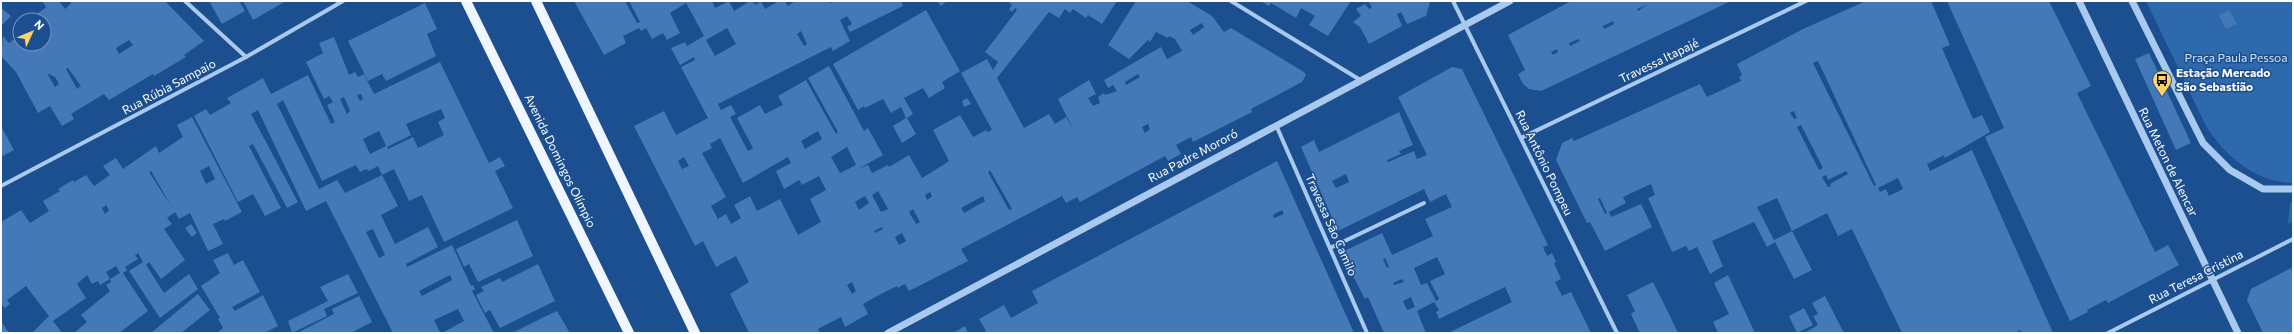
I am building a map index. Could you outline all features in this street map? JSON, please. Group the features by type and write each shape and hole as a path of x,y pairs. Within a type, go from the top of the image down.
{"main road":[{"name":"Avenida Domingos Olímpio","path":"466,1 630,333"},
{"path":"536,1 695,333"}],"street":[{"path":"185,1 246,57"},
{"name":"Rua Rúbia Sampaio","path":"1,186 246,57 343,1"},
{"path":"1230,1 1362,81"},
{"name":"Rua Antônio Pompeu","path":"1453,1 1617,333"},
{"name":"Rua Padre Mororó","path":"888,333 1276,124 1362,81 1510,1"},
{"name":"Travessa Itapajé","path":"1521,138 1806,1"},
{"name":"Rua Meton de Alencar","path":"2079,1 2238,333"},
{"path":"2132,1 2203,143 2230,170 2263,189 2293,189"},
{"name":"Travessa São Camilo","path":"1276,124 1367,333"},
{"path":"1330,248 1424,203"},
{"name":"Rua Teresa Cristina","path":"2108,333 2293,239"}],"green space":[{"name":"Praça Paula Pessoa","path":"2146,1 2293,1 2293,183 2279,182 2254,173 2232,157 2214,137 2206,126"},
{"path":"2290,203 2293,203 2293,221 2288,224"}],"building":[{"path":"42,1 59,1 65,9 71,3 70,1 165,1 204,41 184,55 186,57 154,76 153,74 109,100 104,94 71,114 74,119 62,126 50,106 38,113 16,72 1,56 3,36 9,43 12,41 12,52 52,52 52,12 40,12 46,7","holes":["129,40 133,45 119,54 116,48","68,68 81,86 77,89 66,69","47,73 55,77 59,84 55,87"]},
{"path":"209,1 239,1 245,11 222,24"},
{"path":"243,1 286,1 253,20"},
{"path":"574,1 625,1 637,23 640,22 629,1 712,1 715,8 729,1 734,11 750,1 753,1 755,5 761,1 765,9 777,2 776,1 785,1 788,6 795,1 830,1 831,3 836,1 901,1 903,6 850,32 847,27 852,24 847,16 840,20 850,41 833,51 831,47 718,104 721,110 731,105 736,114 730,117 748,151 753,148 737,118 760,105 765,114 783,105 778,96 806,80 836,134 838,132 808,78 829,66 864,131 868,128 883,155 858,169 868,165 872,173 888,165 889,167 909,155 922,178 949,161 933,130 960,115 973,137 986,130 987,132 992,130 961,73 987,59 993,70 998,62 985,52 1017,10 1015,8 1012,12 1009,9 1012,5 1007,1 1117,1 1102,24 1088,15 1086,18 1073,9 1070,13 1065,9 1059,18 1049,12 997,78 1024,128 1049,114 1055,124 1066,117 1074,131 1058,99 1089,80 1096,94 1088,98 1093,106 1100,103 1098,97 1104,93 1105,95 1117,91 1113,85 1108,88 1104,80 1161,47 1167,59 1182,51 1175,39 1169,36 1168,38 1156,32 1150,42 1148,40 1129,59 1108,45 1136,1 1187,1 1212,16 1224,32 1231,28 1304,72 1306,75 1302,82 1251,109 1252,112 1193,142 1191,137 1176,145 1181,154 1168,161 1165,156 1080,202 1077,197 1066,203 1062,196 961,249 968,261 909,291 905,284 898,288 897,286 879,295 863,304 868,314 845,327 841,317 818,329 820,333 749,333 730,294 749,282 736,256 716,267 703,241 695,246 634,126 664,111 676,135 708,118 681,67 695,60 694,57 680,65 671,48 685,42 687,46 704,36 686,3 670,13 680,33 667,40 663,33 652,39 646,28 641,31 639,28 623,36 626,43 604,55","holes":["1202,23 1204,27 1193,35 1190,30","727,28 736,44 715,56 706,40","801,31 807,44 804,46 797,34","1138,74 1140,77 1126,85 1125,82","1148,124 1150,129 1145,133 1142,127","818,131 822,139 805,149 801,141","720,138 743,183 788,157 791,163 776,171 784,189 799,180 802,185 819,176 826,190 810,199 821,222 798,235 780,199 757,211 750,196 734,205 741,218 731,224 726,214 718,219 711,206 726,197 702,153 712,148 710,144","847,147 856,165 840,173 831,157","684,157 689,166 682,169 678,161","990,170 1012,209 1009,210 988,172","878,191 888,209 881,212 872,195","930,192 932,196 927,200 925,195","865,196 869,203 859,210 855,202","983,196 985,201 964,213 961,208","913,209 920,222 916,224 909,212","882,227 883,229 875,233 874,231","902,233 906,241 899,245 895,237","852,282 856,291 852,294 847,285"]},
{"path":"937,1 947,1 941,6"},
{"path":"1260,1 1351,1 1328,36 1309,25 1315,16 1301,8 1296,18 1271,3 1269,6"},
{"path":"1368,1 1430,2 1426,16 1407,24 1401,12 1397,14 1402,26 1369,44 1360,27 1353,22 1361,16 1356,9 1365,4 1369,9 1372,7"},
{"path":"1571,1 1731,1 1541,91 1529,89 1523,84 1518,74 1525,70 1508,35","holes":["1647,5 1638,11 1637,9","1613,21 1614,24 1604,29 1603,26","1579,39 1580,41 1570,46 1569,43","1557,49 1558,52 1553,55 1551,52"]},
{"path":"1866,1 1931,1 1950,45 1942,48 1973,119 1982,115 1990,132 1945,158 1944,155 1927,164 1930,171 1972,150 2053,333 2022,333 2020,330 2015,333 1902,333 1852,229 1838,236 1827,213 1792,231 1812,270 1794,279 1775,242 1767,247 1754,222 1712,241 1723,266 1710,274 1697,247 1689,251 1686,246 1672,252 1648,198 1655,195 1651,184 1623,197 1626,203 1609,212 1611,217 1641,204 1652,227 1605,251 1590,222 1587,223 1556,160 1562,143 1572,138 1574,141 1700,84 1707,97 1741,81 1739,77 1742,75 1737,64 1803,29","holes":["1818,61 1876,185 1874,186 1813,63","1794,111 1797,118 1794,119 1790,113","1801,125 1823,168 1819,170 1797,127","1846,171 1848,174 1830,184 1831,186 1828,187 1822,177 1826,175 1828,180","1898,178 1903,189 1889,196 1886,189 1880,192 1878,188","1600,198 1607,213 1605,214 1598,199","1777,198 1792,231 1774,240 1757,207"]},
{"path":"1947,1 2049,1 2091,86 2077,93 2155,252 2168,245 2179,265 2108,303 2106,300 2087,310 2088,312 2070,321 1985,137 2004,128"},
{"path":"425,3 437,29 427,34 436,56 386,81 382,74 368,81 348,41"},
{"path":"1,8 11,16 1,26"},
{"path":"926,10 960,71 942,82 945,88 929,98 923,88 904,98 913,114 907,118 916,134 902,143 893,126 906,118 901,107 891,113 883,99 865,108 864,106 858,110 833,64"},
{"path":"2229,10 2237,24 2226,29 2219,15"},
{"path":"334,37 349,75 355,72 358,77 364,74 374,94 440,62 489,163 500,157 505,166 495,171 513,208 444,242 422,195 409,201 394,169 382,175 398,206 381,215 395,244 428,227 438,247 406,264 407,267 452,245 471,286 473,285 475,289 472,291 494,333 442,333 464,321 458,309 434,320 440,332 438,333 393,333 326,201 306,211 258,110 251,114 298,202 287,208 253,144 249,146 281,208 265,216 253,194 238,202 194,116 206,109 210,115 231,103 227,98 263,78 271,94 308,75 331,124 335,122 327,105 333,102 329,96 324,99 306,62 323,53 319,43","holes":["361,94 363,99 360,101 357,95","344,97 350,111 347,114 340,99","283,100 322,181 356,165 360,172 366,169 369,171 378,166 382,175 345,193 337,180 319,189 277,104","441,109 445,118 438,122 444,135 418,148 413,137 388,149 387,147 411,135 406,124","379,131 386,146 370,154 363,139","373,229 385,255 379,258 366,232","450,275 452,280 422,296 419,291"]},
{"path":"2149,53 2191,143 2176,150 2135,59"},
{"path":"1452,67 1462,69 1548,245 1543,247 1547,256 1552,253 1556,262 1554,263 1561,279 1555,282 1562,296 1571,292 1591,333 1448,333 1512,302 1505,287 1439,319 1436,312 1439,310 1434,302 1417,311 1426,333 1384,333 1368,297 1365,299 1342,252 1382,233 1392,255 1433,236 1425,219 1452,207 1446,194 1430,202 1424,189 1338,231 1301,147 1314,140 1319,152 1399,112 1413,145 1399,151 1401,154 1387,160 1388,162 1414,151 1417,159 1427,155 1398,97","holes":["1346,174 1349,182 1336,188 1332,181","1437,257 1445,274 1430,281 1439,299 1436,301 1427,283 1421,285 1414,268","1385,258 1389,267 1387,268 1383,259","1402,279 1404,282 1394,285 1393,283","1411,297 1415,307 1407,310 1403,301"]},
{"path":"967,98 971,104 964,107 962,101"},
{"path":"192,117 242,212 225,221 224,219 213,224 223,244 208,251 190,213 179,219 175,212 167,218 172,224 164,229 185,260 161,279 149,262 146,265 164,293 189,274 198,289 160,318 129,271 143,262 138,253 135,255 138,259 125,267 127,270 123,273 148,311 119,333 74,333 87,322 81,315 110,291 106,285 111,282 110,279 100,285 98,281 92,284 87,275 77,284 86,298 53,321 62,333 29,333 33,332 49,316 26,286 7,300 10,304 5,308 1,304 1,222 21,210 30,223 49,211 43,201 60,191 58,189 73,180 74,182 86,175 94,186 110,175 103,166 116,158 123,169 156,146 159,153 183,137 177,125","holes":["209,166 215,179 206,184 200,171","151,171 173,209 149,172","106,205 109,210 105,214 102,208","116,266 120,273 110,279 106,272"]},
{"path":"1,126 14,150 1,157"},
{"path":"1277,161 1354,333 983,333 986,331 979,319 1004,305 1011,318 1038,303 1032,291","holes":["1282,210 1284,214 1274,218 1273,215"]},
{"path":"517,220 533,256 478,282 469,264 464,267 456,249"},
{"path":"191,224 197,233 192,237 185,228"},
{"path":"228,253 234,265 243,260 260,292 232,307 235,311 263,295 278,326 264,333 217,333 223,328 218,319 220,318 201,286 220,273 213,260"},
{"path":"538,264 555,301 500,328 490,310 485,313 476,295 484,291 481,287 500,278 502,282"},
{"path":"2293,267 2293,333 2263,333 2247,300 2251,289"},
{"path":"348,274 358,293 324,309 327,316 292,333 288,321 328,301 320,287"},
{"path":"1728,275 1755,333 1718,333 1713,322 1729,314 1714,283"},
{"path":"1653,282 1678,333 1640,333 1638,329 1631,314 1635,311 1627,295"},
{"path":"198,294 210,310 181,333 151,333"},
{"path":"359,296 372,322 351,333 297,333 334,314 332,309"},
{"path":"1825,296 1844,333 1804,333 1818,325 1813,316 1818,314 1812,303"},
{"path":"1804,308 1813,325 1797,333 1789,316"},
{"path":"557,311 570,333 512,333 544,317"},
{"path":"1,321 9,333 1,333"},
{"path":"965,326 968,333 953,333"}],"place":[{"name":"Estação Mercado São Sebastião","path":"2162,97"}]}
